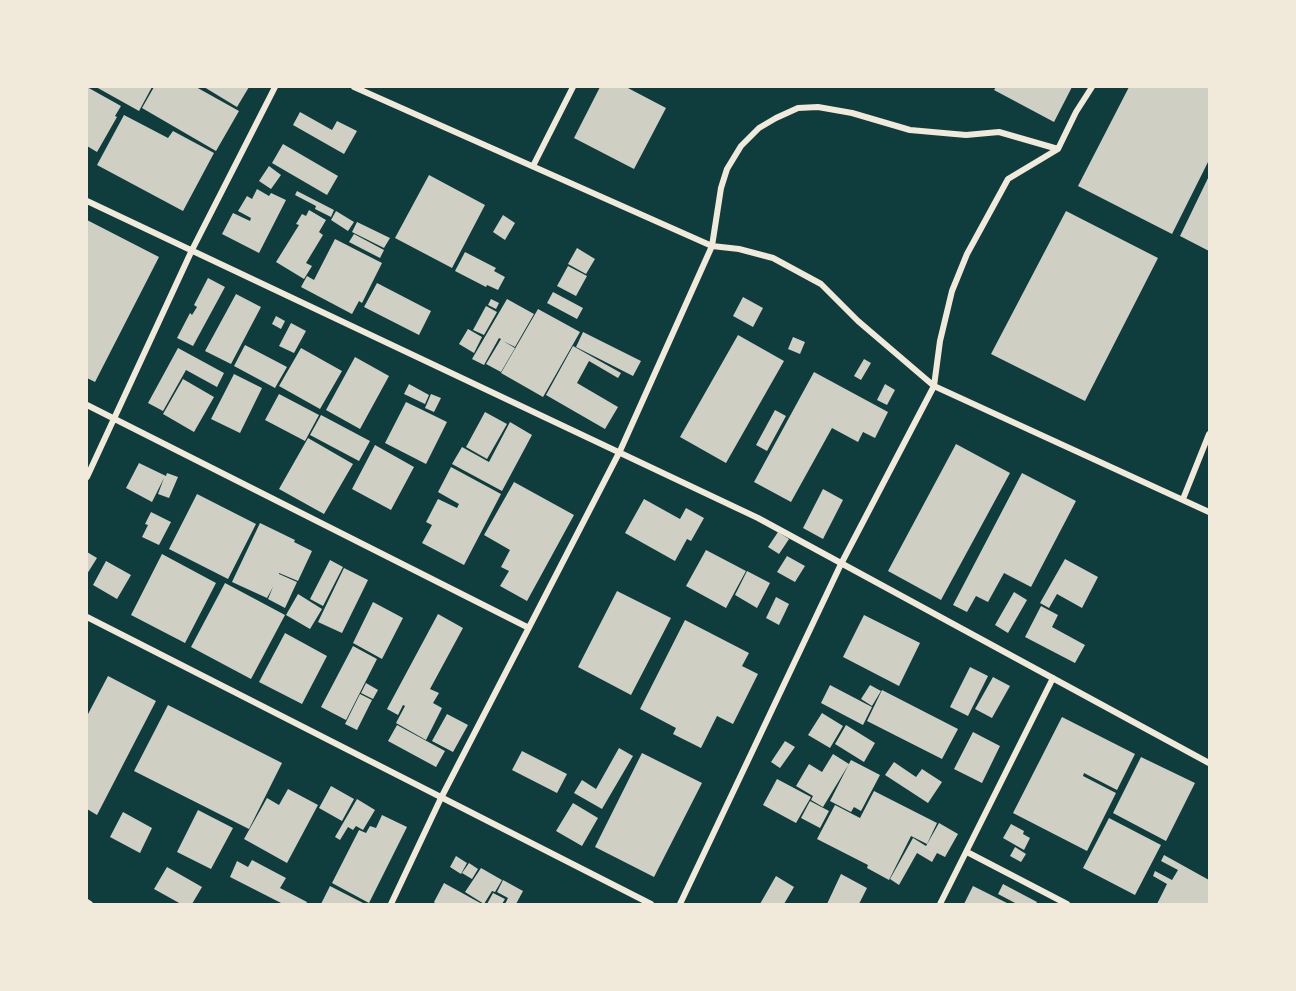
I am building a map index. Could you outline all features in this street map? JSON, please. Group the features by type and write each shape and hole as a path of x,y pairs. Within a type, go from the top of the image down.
{"street":[{"path":"87,477 192,250 275,87"},
{"path":"354,87 712,246 739,249 773,258 821,284 858,321 934,386 1209,512"},
{"path":"533,166 573,87"},
{"path":"680,904 841,564 934,386 940,341 952,291 967,254 1008,180 1058,149 1076,112 1092,87"},
{"path":"390,904 441,798 620,451 712,246 717,206 727,169 741,146 759,128 798,108 818,107 852,113 910,130 966,135 999,132 1058,149"},
{"path":"87,201 758,518 1209,763"},
{"path":"87,405 529,628"},
{"path":"1183,500 1209,434"},
{"path":"87,617 651,904"},
{"path":"940,904 1053,678"},
{"path":"967,852 1067,904"}],"building":[{"path":"87,87 121,106 97,152 87,146"},
{"path":"96,87 152,87 139,111"},
{"path":"154,87 196,87 239,111 216,151 142,108"},
{"path":"204,87 249,87 237,107"},
{"path":"600,87 626,87 666,108 634,169 574,138"},
{"path":"996,87 1072,87 1054,122 994,90"},
{"path":"1129,87 1209,87 1209,160 1172,234 1078,186"},
{"path":"300,112 332,130 337,121 357,131 344,154 293,125"},
{"path":"124,115 168,138 173,131 214,153 183,211 97,165"},
{"path":"283,144 338,176 327,195 272,163"},
{"path":"269,166 281,175 271,189 259,181"},
{"path":"429,175 485,205 452,268 395,238"},
{"path":"1209,176 1209,251 1180,236"},
{"path":"257,189 269,196 271,193 286,200 259,253 222,234 233,213 250,221 251,218 238,211 247,196 252,199"},
{"path":"297,191 334,210 331,217 295,195"},
{"path":"309,210 326,220 319,232 323,235 306,263 312,266 304,279 276,262 299,225 296,224 302,214 306,216"},
{"path":"336,211 354,222 348,231 331,220"},
{"path":"1066,211 1158,258 1085,401 991,354"},
{"path":"503,215 515,223 505,240 493,232"},
{"path":"87,220 159,257 95,382 87,378"},
{"path":"357,222 390,238 384,248 352,232"},
{"path":"354,234 384,250 380,258 349,242"},
{"path":"335,239 382,263 362,303 359,301 352,314 301,287 307,276 314,280"},
{"path":"577,248 595,259 586,274 568,264"},
{"path":"465,252 496,268 494,271 505,277 498,290 487,285 486,287 455,271"},
{"path":"568,266 587,276 576,296 557,286"},
{"path":"208,278 225,287 193,346 177,338 190,313 192,315 197,307 194,305"},
{"path":"377,283 431,311 419,335 364,307"},
{"path":"553,292 583,308 577,319 547,303"},
{"path":"236,294 261,307 231,364 205,351"},
{"path":"743,297 763,308 753,327 733,316"},
{"path":"491,299 499,303 496,309 488,305"},
{"path":"507,299 534,314 515,347 503,341 515,348 501,372 486,364 501,339 499,338 484,365 472,359"},
{"path":"486,306 497,312 484,335 473,330"},
{"path":"538,309 580,332 543,397 501,373"},
{"path":"276,316 285,321 281,329 272,324"},
{"path":"291,323 306,331 294,353 279,346"},
{"path":"468,329 482,337 474,353 459,344"},
{"path":"583,332 641,361 633,376 576,347"},
{"path":"738,335 784,361 726,463 680,437"},
{"path":"793,337 805,342 800,354 788,349"},
{"path":"245,345 287,367 275,388 234,366"},
{"path":"573,346 621,373 618,378 589,361 577,383 618,407 605,429 546,395"},
{"path":"178,348 224,373 217,387 186,370 163,411 148,403"},
{"path":"301,348 342,371 320,409 279,386"},
{"path":"355,357 389,376 360,429 326,410"},
{"path":"864,359 871,363 861,380 854,376"},
{"path":"814,372 888,412 875,438 863,432 858,442 832,428 791,502 754,482"},
{"path":"234,374 262,388 240,433 211,419"},
{"path":"183,379 214,397 194,432 163,414"},
{"path":"409,384 429,395 425,404 404,394"},
{"path":"885,384 895,390 887,405 877,400"},
{"path":"279,394 319,415 305,441 265,420"},
{"path":"431,394 441,398 434,412 425,408"},
{"path":"406,402 447,422 426,464 385,443"},
{"path":"775,410 786,416 767,451 756,445"},
{"path":"485,412 507,424 487,459 466,447"},
{"path":"321,415 370,441 359,461 310,435"},
{"path":"510,422 532,435 502,491 452,464 462,447 489,462"},
{"path":"308,438 353,464 324,514 279,489"},
{"path":"956,444 1010,473 941,600 888,571"},
{"path":"375,445 414,467 391,510 352,489"},
{"path":"139,463 166,476 167,473 178,477 169,498 158,494 164,478 152,502 126,488"},
{"path":"451,467 501,494 464,565 422,543 432,525 426,522 438,499 457,508 459,504 438,492"},
{"path":"1022,473 1076,501 1031,587 1004,573 988,602 976,596 967,612 953,605"},
{"path":"514,482 574,515 527,601 500,586 509,571 501,567 510,550 484,535"},
{"path":"823,489 843,500 823,539 803,528"},
{"path":"197,494 256,524 228,579 169,549"},
{"path":"644,499 680,519 686,508 704,518 691,541 687,539 675,561 625,533"},
{"path":"151,512 171,522 159,545 142,537"},
{"path":"260,523 312,551 298,581 279,573 297,582 285,608 268,599 273,587 267,598 232,582"},
{"path":"778,532 789,539 779,554 768,547"},
{"path":"706,550 746,571 726,608 686,586"},
{"path":"87,552 97,558 87,574"},
{"path":"162,554 216,583 185,643 131,615"},
{"path":"787,556 805,566 795,582 777,572"},
{"path":"1065,559 1098,577 1082,608 1057,594 1049,608 1040,603"},
{"path":"330,560 343,567 323,606 310,599"},
{"path":"106,561 131,575 117,599 93,585"},
{"path":"344,568 368,580 342,633 318,622"},
{"path":"747,571 770,583 757,608 735,595"},
{"path":"225,583 285,615 251,679 191,647"},
{"path":"617,591 671,618 631,695 578,667"},
{"path":"1014,592 1027,600 1008,633 995,625"},
{"path":"298,594 322,609 310,629 286,615"},
{"path":"776,597 789,604 779,625 766,618"},
{"path":"373,602 403,618 382,659 353,643"},
{"path":"1041,606 1058,615 1052,627 1085,645 1075,663 1025,637"},
{"path":"438,614 463,628 430,689 439,693 433,703 442,708 426,740 396,723 405,706 403,705 398,715 387,709"},
{"path":"864,615 920,643 899,686 843,657"},
{"path":"685,620 749,653 742,666 758,674 733,724 717,716 701,748 673,734 676,728 640,709"},
{"path":"285,633 327,656 302,704 259,682"},
{"path":"353,646 377,659 346,720 321,707"},
{"path":"970,667 988,676 968,716 950,707"},
{"path":"108,676 156,701 97,815 87,809 87,716"},
{"path":"993,677 1010,686 992,718 975,709"},
{"path":"366,683 378,690 373,699 361,693"},
{"path":"830,685 872,707 863,725 821,703"},
{"path":"870,685 881,691 872,706 861,699"},
{"path":"882,690 958,729 942,759 867,721"},
{"path":"360,694 372,700 357,730 345,724"},
{"path":"168,705 282,763 249,829 134,771"},
{"path":"822,713 843,726 830,748 808,735"},
{"path":"447,714 468,725 453,752 432,741"},
{"path":"1062,717 1135,754 1117,790 1084,773 1083,776 1116,793 1087,851 1013,813"},
{"path":"397,725 445,751 436,767 388,741"},
{"path":"846,725 875,743 864,762 835,744"},
{"path":"973,732 1000,746 982,783 954,769"},
{"path":"785,741 795,747 780,768 771,762"},
{"path":"619,748 633,756 602,809 574,793 582,780 596,789"},
{"path":"522,751 567,774 557,793 512,770"},
{"path":"642,753 702,783 654,877 595,847"},
{"path":"833,754 849,764 823,807 811,800 813,796 796,786 809,764 822,772"},
{"path":"1141,757 1195,783 1166,841 1113,813"},
{"path":"851,760 880,775 861,811 854,807 851,812 830,801"},
{"path":"894,762 916,777 922,769 942,782 928,803 885,775"},
{"path":"777,779 811,797 796,823 763,805"},
{"path":"331,786 354,799 342,821 319,808"},
{"path":"288,789 318,805 287,863 244,839 267,798 279,805"},
{"path":"874,791 937,823 927,844 911,836 889,880 867,868 868,865 817,839 835,805 860,818"},
{"path":"357,799 375,810 363,830 356,826 353,830 348,827 340,840 335,837"},
{"path":"810,801 829,811 820,828 801,818"},
{"path":"573,803 598,818 582,846 556,831"},
{"path":"198,810 233,828 211,869 177,852"},
{"path":"123,812 152,828 140,853 110,837"},
{"path":"382,815 407,827 369,903 332,883 359,830 366,833 370,826 376,828"},
{"path":"1109,818 1161,845 1135,895 1083,868"},
{"path":"939,823 958,834 945,857 937,853 932,862 917,853 899,885 890,879 913,838 926,846"},
{"path":"1011,824 1024,831 1023,834 1030,838 1024,850 1003,838"},
{"path":"1015,847 1026,854 1021,862 1010,856"},
{"path":"1164,855 1209,880 1209,904 1157,904 1167,884 1153,876 1155,871 1172,880 1178,870 1161,861"},
{"path":"456,856 467,863 461,874 450,867"},
{"path":"252,860 286,878 280,888 307,902 306,904 283,904 230,877 237,861 248,867"},
{"path":"469,863 478,869 472,879 462,873"},
{"path":"167,867 202,887 192,904 181,904 154,889"},
{"path":"481,868 502,880 484,904 465,892"},
{"path":"841,874 867,888 859,904 827,904"},
{"path":"776,876 794,887 784,904 760,904"},
{"path":"503,880 523,891 516,904 505,904 508,898 497,892"},
{"path":"444,883 482,904 436,904 434,902"},
{"path":"1003,884 1037,902 1036,904 1017,904 998,894"},
{"path":"330,886 365,904 321,904"},
{"path":"973,886 1009,904 964,904"},
{"path":"493,893 505,899 502,904 487,904"}]}
